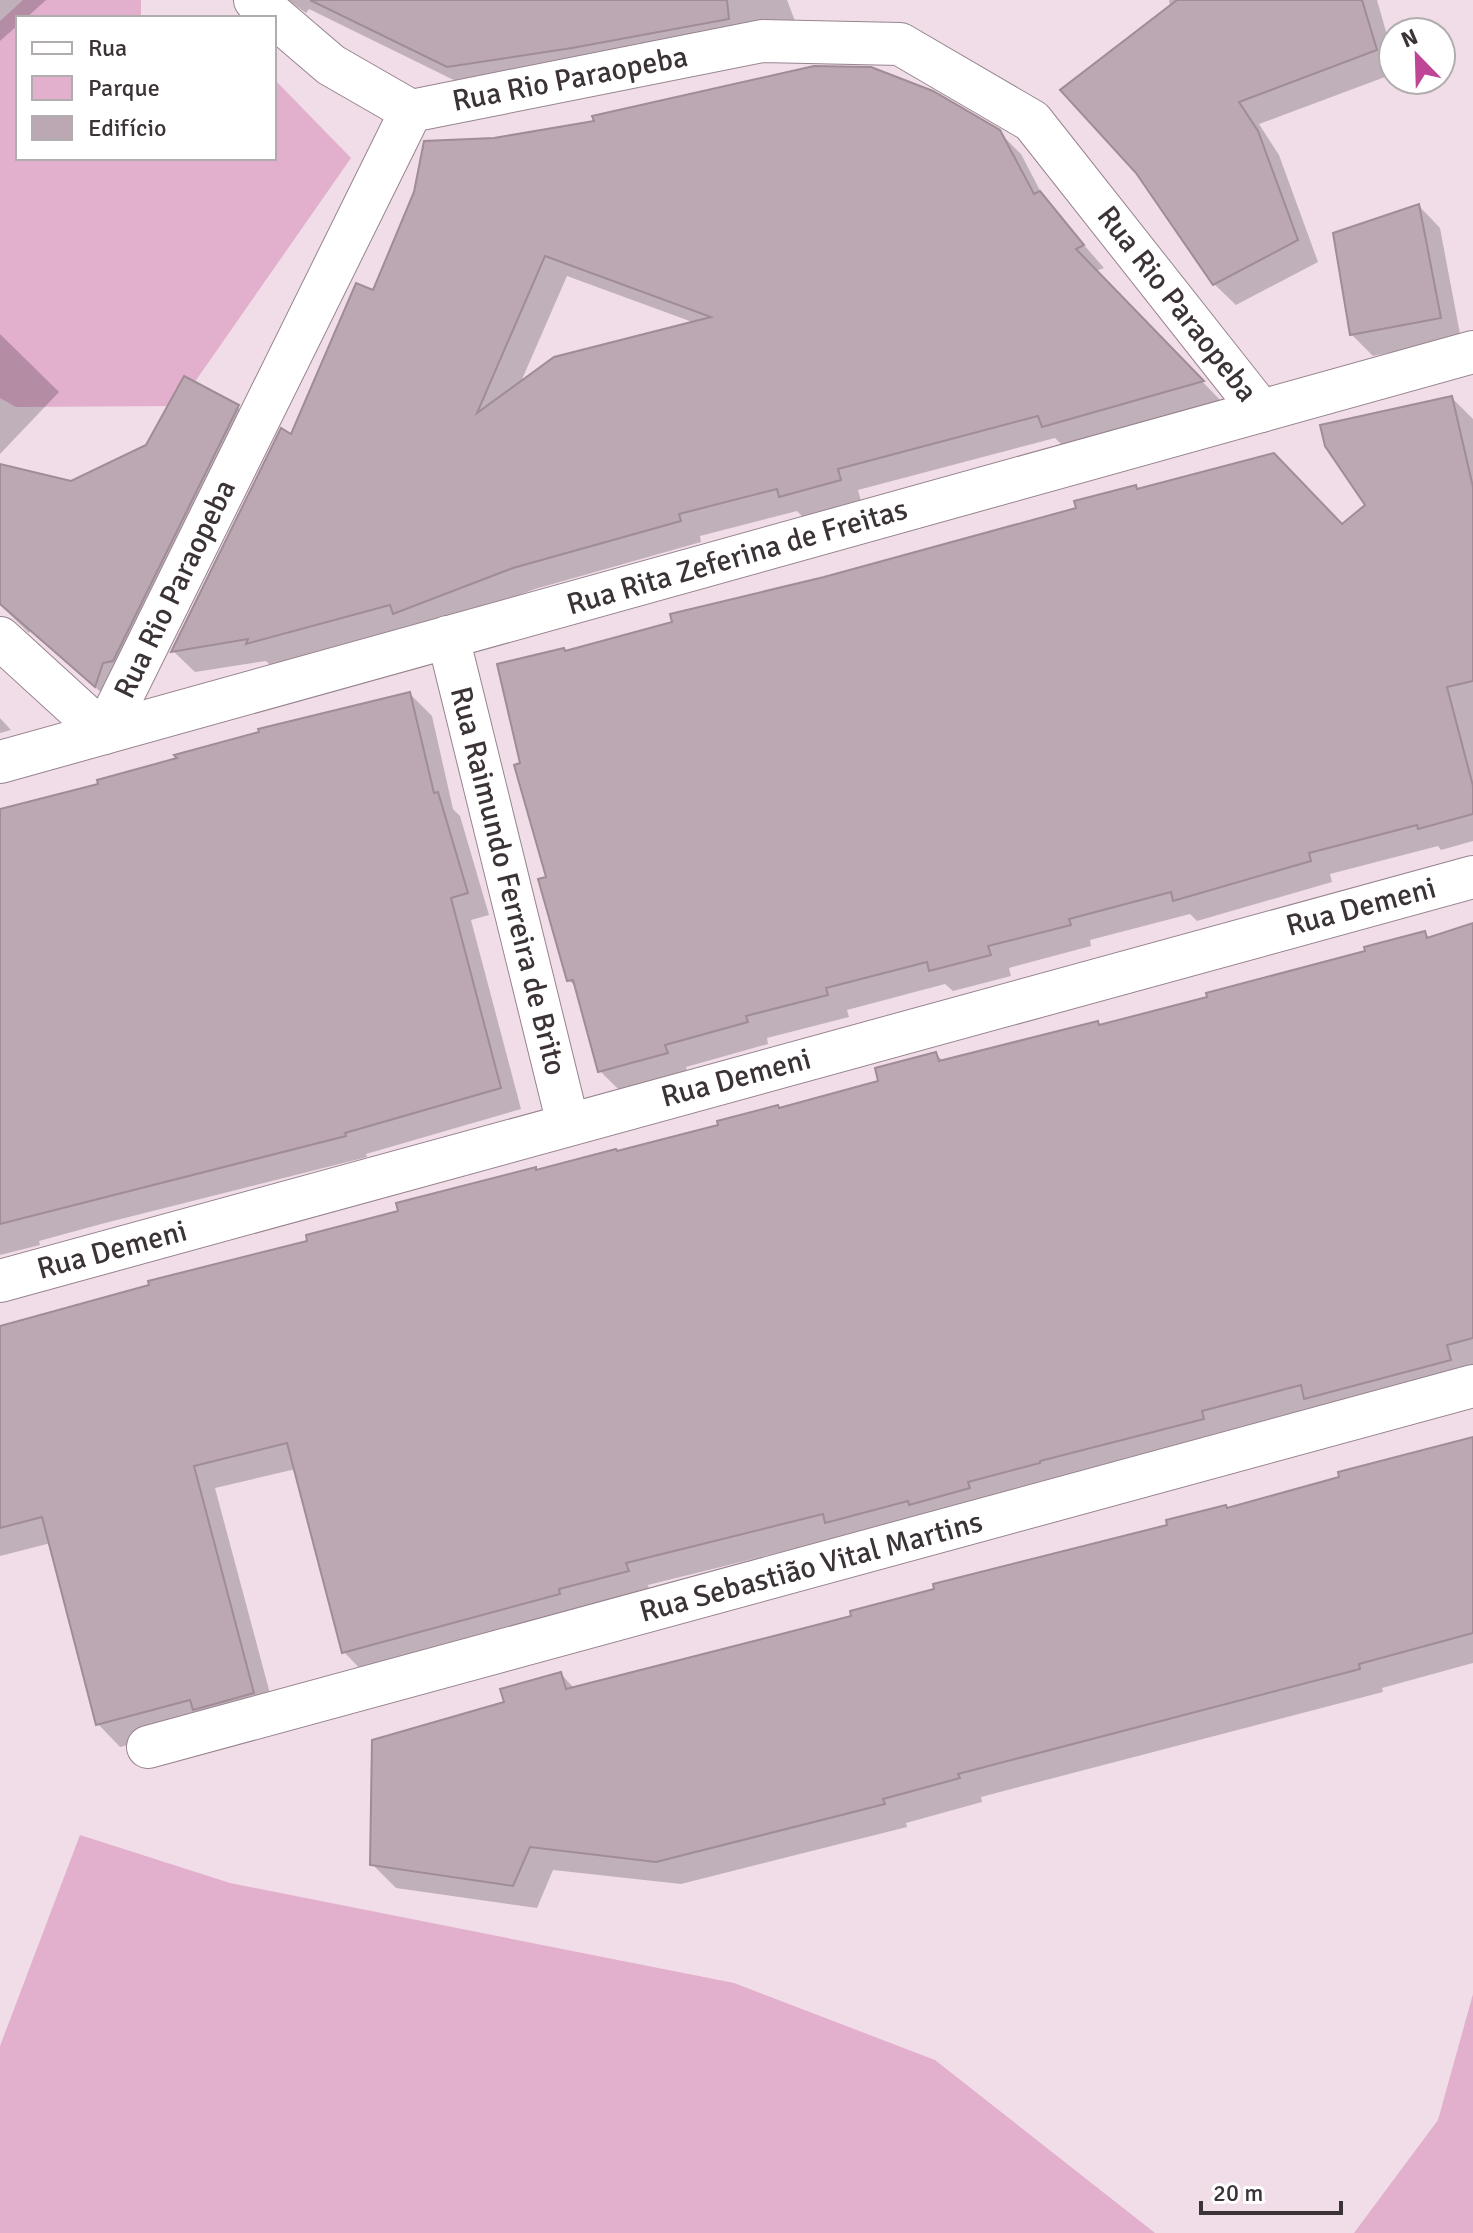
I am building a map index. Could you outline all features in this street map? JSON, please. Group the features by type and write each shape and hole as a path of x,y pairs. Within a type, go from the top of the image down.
{"street":[{"path":"255,0 274,16"},
{"path":"276,18 331,65 411,111"},
{"name":"Rua Rio Paraopeba","path":"104,733 411,111 762,41 900,44 1032,121 1261,411"},
{"name":"Rua Rita Zeferina de Freitas","path":"0,762 1473,352"},
{"name":"Rua Raimundo Ferreira de Brito","path":"448,637 568,1124"},
{"path":"0,638 104,733"},
{"name":"Rua Demeni","path":"0,1281 1473,877"},
{"name":"Rua Sebastião Vital Martins","path":"148,1747 1473,1386"}],"green space":[{"path":"23,0 141,0 141,16 16,16 16,160 276,160 276,81 351,158 178,406 16,407 0,398 0,21"},
{"path":"80,1835 230,1883 734,1983 935,2060 1155,2233 0,2233 0,2046"},
{"path":"1473,1994 1473,2233 1354,2233 1438,2120"}],"building":[{"path":"310,0 727,0 729,19 447,67"},
{"path":"1177,0 1362,0 1377,50 1239,102 1258,131 1298,240 1213,285 1136,173 1060,90"},
{"path":"814,66 871,67 933,91 1000,130 1034,194 1040,191 1084,245 1076,249 1204,381 1042,427 1038,416 838,469 841,480 779,497 777,489 679,514 681,521 513,568 393,614 390,605 246,644 248,639 171,652 281,428 291,434 356,283 373,290 414,192 424,141 494,138 594,121 592,116","holes":["545,256 711,317 554,357 477,413"]},
{"path":"1419,204 1441,318 1350,335 1333,233"},
{"path":"184,376 239,405 113,661 103,663 95,687 0,604 0,464 71,481 146,445"},
{"path":"1452,396 1473,487 1473,681 1447,687 1473,786 1473,814 1309,853 1311,861 1173,901 1171,892 1069,919 1071,925 988,946 991,955 929,971 927,962 826,988 828,995 746,1016 748,1022 665,1045 668,1053 598,1072 573,980 567,981 538,879 546,877 514,765 520,763 497,664 564,648 565,651 672,622 670,614 824,577 1076,508 1074,501 1136,485 1137,489 1274,453 1342,524 1365,505 1325,446 1320,425"},
{"path":"410,692 434,793 438,792 468,893 451,898 501,1088 345,1133 346,1136 0,1224 0,809 98,784 97,780 177,758 174,755 259,732 258,729"},
{"path":"1473,923 1473,1338 1447,1345 1451,1360 1304,1399 1301,1385 1202,1411 1204,1419 968,1482 970,1488 909,1505 908,1501 825,1523 823,1514 626,1563 629,1571 559,1589 560,1594 342,1653 287,1443 194,1466 254,1693 193,1710 190,1700 96,1725 42,1517 0,1528 0,1326 149,1285 148,1281 307,1241 306,1235 398,1211 396,1203 536,1167 536,1170 617,1151 718,1125 717,1121 878,1081 875,1068 936,1052 939,1061 1098,1021 1099,1025 1365,951 1364,947 1425,931 1427,938"},
{"path":"1473,1437 1473,1633 1359,1664 1360,1669 958,1774 960,1778 883,1799 885,1804 656,1862 530,1847 513,1886 370,1865 372,1740 504,1702 500,1689 561,1672 566,1689 851,1616 850,1611 934,1589 933,1584 1167,1525 1166,1520 1226,1505 1227,1508 1339,1477 1338,1472"}]}
